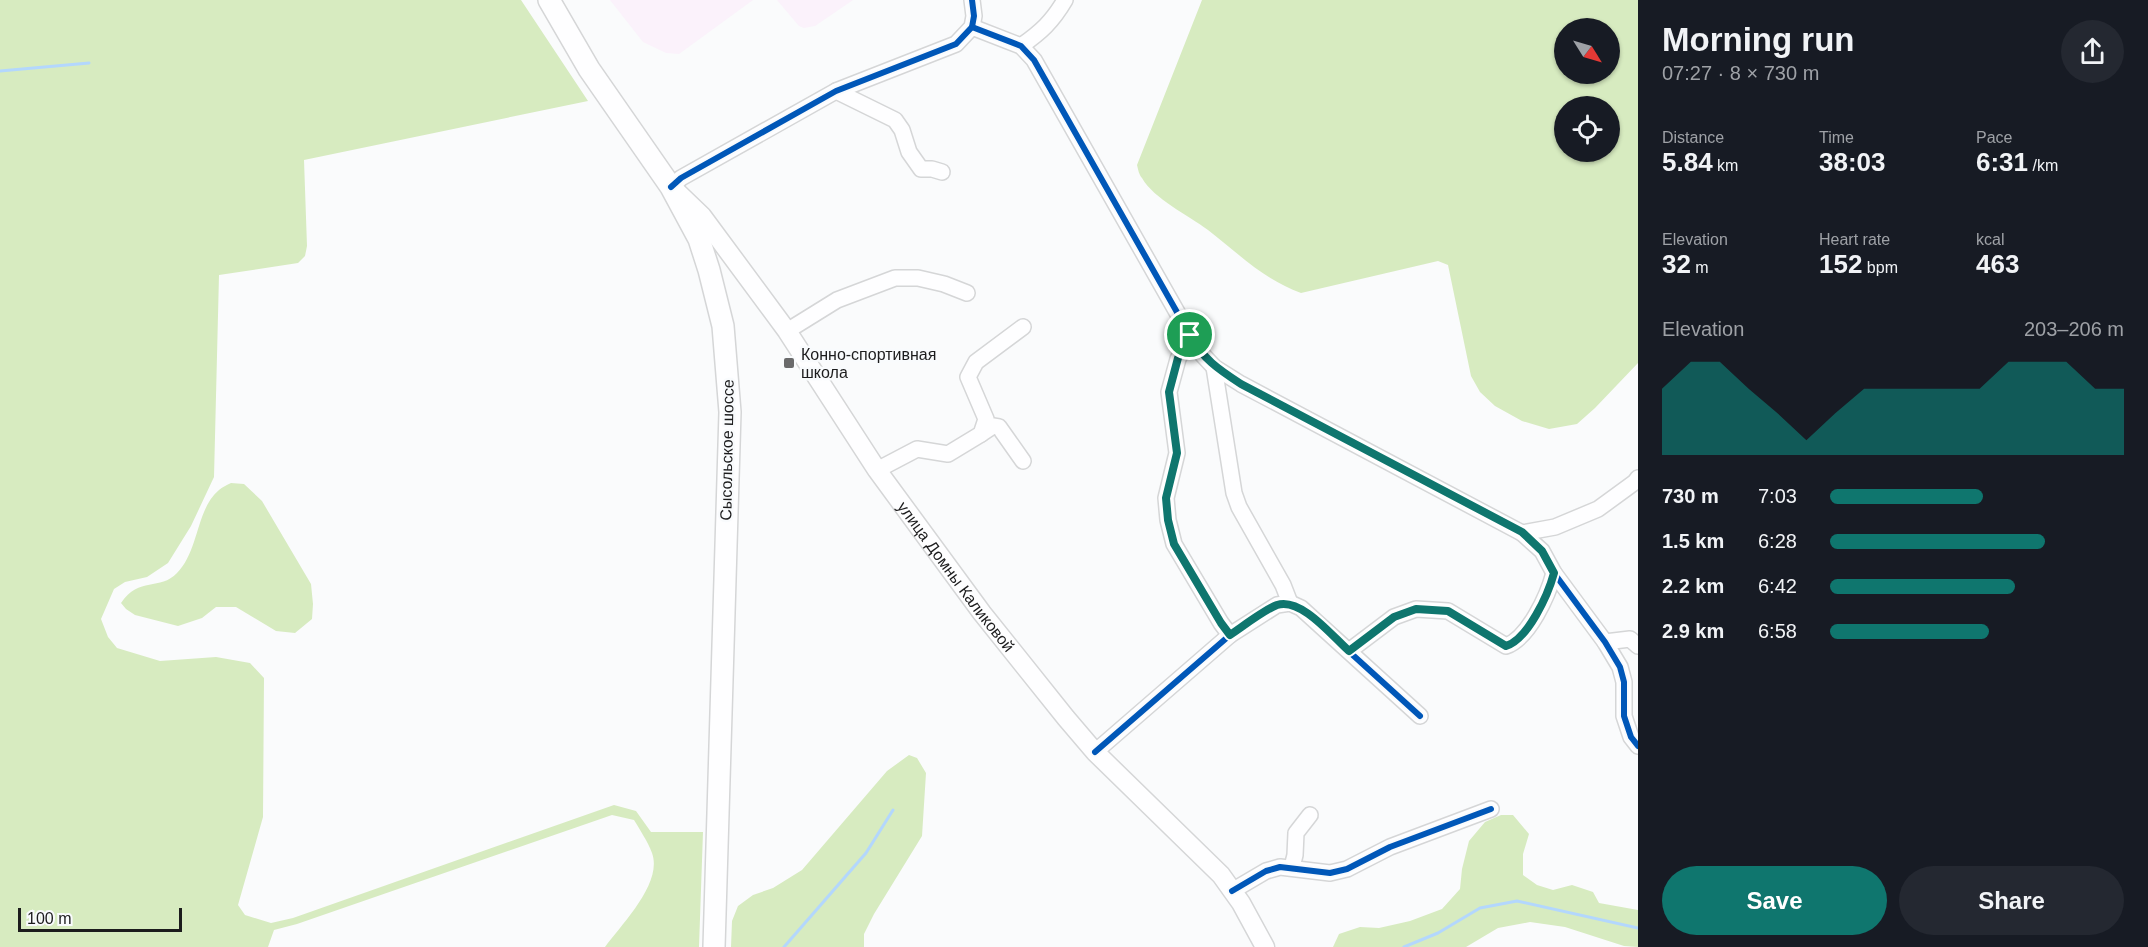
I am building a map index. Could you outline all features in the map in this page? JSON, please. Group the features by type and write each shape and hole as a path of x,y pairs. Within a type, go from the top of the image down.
{"highway":[{"name":"Сысольское шоссе","path":"549,0 589,69 671,187 699,239 723,326 730,412 714,947"}],"main road":[{"name":"улица Домны Каликовой","path":"671,187 702,216 787,332 877,470 982,613 1095,752 1221,875 1241,903 1265,947"}],"street":[{"path":"671,187 681,178 836,91 956,44 972,27 974,16 972,0"},
{"path":"1021,46 1044,29 1065,0"},
{"path":"972,27 1021,46 1034,60 1198,351 1214,367 1241,384 1522,532 1542,551 1554,573 1605,642 1620,667 1624,682 1624,716 1631,737 1638,746"},
{"path":"836,91 895,120 902,130 909,152 921,169 942,172"},
{"path":"787,332 837,300 895,278 918,278 944,284 967,293"},
{"path":"981,434 986,419 968,377 976,362 1023,327"},
{"path":"1190,335 1178,358 1169,392 1177,453 1166,498 1168,520 1174,544 1230,635"},
{"path":"1214,367 1234,493 1239,507 1284,585 1290,603"},
{"path":"877,470 916,449 948,454 993,426 999,427 1023,461"},
{"path":"1522,532 1554,527 1598,509 1638,478"},
{"path":"1349,651 1394,617 1416,609 1448,611 1506,646 1514,644 1538,613 1549,592 1554,573"},
{"path":"1095,752 1230,635 1276,605 1290,603 1301,608 1420,716"},
{"path":"1605,642 1630,639 1638,646"},
{"path":"1232,891 1266,871 1280,867 1330,873 1347,869 1390,848 1491,808"},
{"path":"1292,867 1296,832 1310,815"}],"shaded area":[{"path":"610,0 753,0 679,54 666,53 643,42"},
{"path":"777,0 853,0 815,26 804,28 799,26"}],"green space":[{"path":"0,0 521,0 588,101 304,160 307,246 305,256 298,263 219,275 214,477 191,526 168,563 147,577 125,582 114,589 101,619 108,637 117,648 160,661 216,657 250,663 264,678 263,817 238,905 245,915 271,923 293,918 614,805 636,811 651,832 703,832 699,947 605,947 639,903 652,877 654,865 652,853 634,820 612,815 274,930 268,947 0,947"},
{"path":"1202,0 1638,0 1638,363 1577,424 1549,429 1522,421 1495,406 1480,392 1471,376 1448,265 1438,261 1301,293 1263,273 1208,230 1163,200 1147,186 1137,165"},
{"path":"231,483 244,484 262,501 311,584 312,619 295,633 276,631 236,607 216,607 202,618 178,626 135,615 126,609 121,603 135,589 164,581 177,573 190,553 201,519 211,498"},
{"path":"909,755 917,758 926,773 922,836 874,914 864,934 864,947 731,947 732,921 738,906 753,895 773,888 802,870 887,771"},
{"path":"1501,815 1513,815 1529,834 1523,854 1523,875 1537,885 1553,890 1572,885 1593,892 1599,903 1638,910 1638,947 1624,946 1565,927 1530,922 1498,928 1466,947 1333,947 1339,934 1360,927 1379,928 1410,921 1442,909 1460,889 1469,841 1485,822"}],"waterway":[{"path":"0,71 89,63"},
{"path":"784,947 866,853 893,810"},
{"path":"1404,947 1438,933 1480,908 1517,901 1638,928"}],"cycle path":[{"path":"671,187 681,178 836,91 956,44 972,27 974,16 972,0"},
{"path":"972,27 1021,46 1034,60 1199,351 1214,367 1241,384 1522,533 1542,551 1554,573 1605,642 1620,667 1624,682 1624,716 1631,737 1638,746"},
{"path":"1095,752 1230,635 1277,605 1290,603 1301,608 1420,716"},
{"path":"1232,891 1266,871 1280,867 1330,873 1347,869 1390,847 1491,809"}],"place":[{"name":"Конно-спортивная школа","path":"789,363"}],"route":[{"path":"1190,335 1198,351 1214,367 1241,384 1522,532 1542,551 1554,573 1549,592 1538,613 1514,644 1506,646 1492,639 1448,611 1416,609 1394,617 1349,651 1301,608 1290,603 1276,605 1230,635 1174,544 1168,520 1166,498 1177,453 1169,392 1178,358 1190,335"}]}
